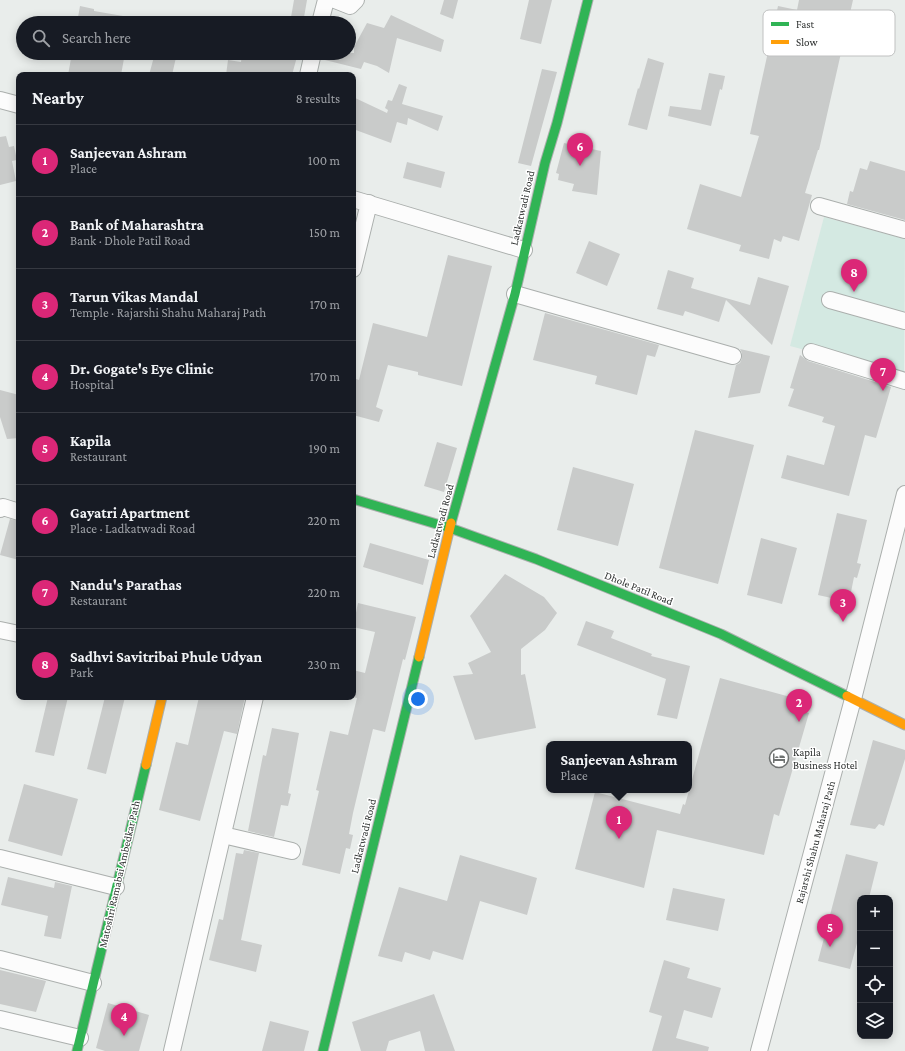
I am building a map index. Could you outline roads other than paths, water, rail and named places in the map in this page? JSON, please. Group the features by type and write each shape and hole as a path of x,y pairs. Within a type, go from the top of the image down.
{"street":[{"path":"322,16 326,0"},
{"path":"335,0 350,6 356,0"},
{"name":"Ladkatwadi Road","path":"323,1051 450,528 515,294 545,163 557,124 588,0"},
{"path":"309,72 311,60"},
{"path":"0,100 16,104"},
{"path":"356,200 524,250"},
{"path":"356,257 369,203"},
{"path":"819,206 905,230"},
{"path":"515,294 733,356"},
{"path":"830,300 905,321"},
{"path":"811,352 905,381"},
{"name":"Rajarshi Shahu Maharaj Path","path":"759,1051 853,700 905,494"},
{"name":"Dhole Patil Road","path":"356,500 450,528 536,559 721,634 905,725"},
{"path":"0,509 3,507 16,511"},
{"path":"0,630 16,633"},
{"name":"Matoshri Ramabai Ambedkar Path","path":"79,1044 161,700"},
{"path":"172,1051 254,700"},
{"path":"223,835 292,851"},
{"path":"0,858 116,887"},
{"path":"0,959 93,983"},
{"path":"0,1019 79,1044"}],"place":[{"name":"Gayatri Apartment","path":"580,166"},
{"name":"Sadhvi Savitribai Phule Udyan","path":"854,292"},
{"name":"Nandu's Parathas","path":"883,391"},
{"name":"Tarun Vikas Mandal","path":"843,622"},
{"name":"Bank of Maharashtra","path":"799,722"},
{"name":"Kapila Business Hotel","path":"779,758"},
{"name":"Sanjeevan Ashram","path":"619,839"},
{"name":"Kapila","path":"830,947"},
{"name":"Dr. Gogate's Eye Clinic","path":"124,1036"}]}
